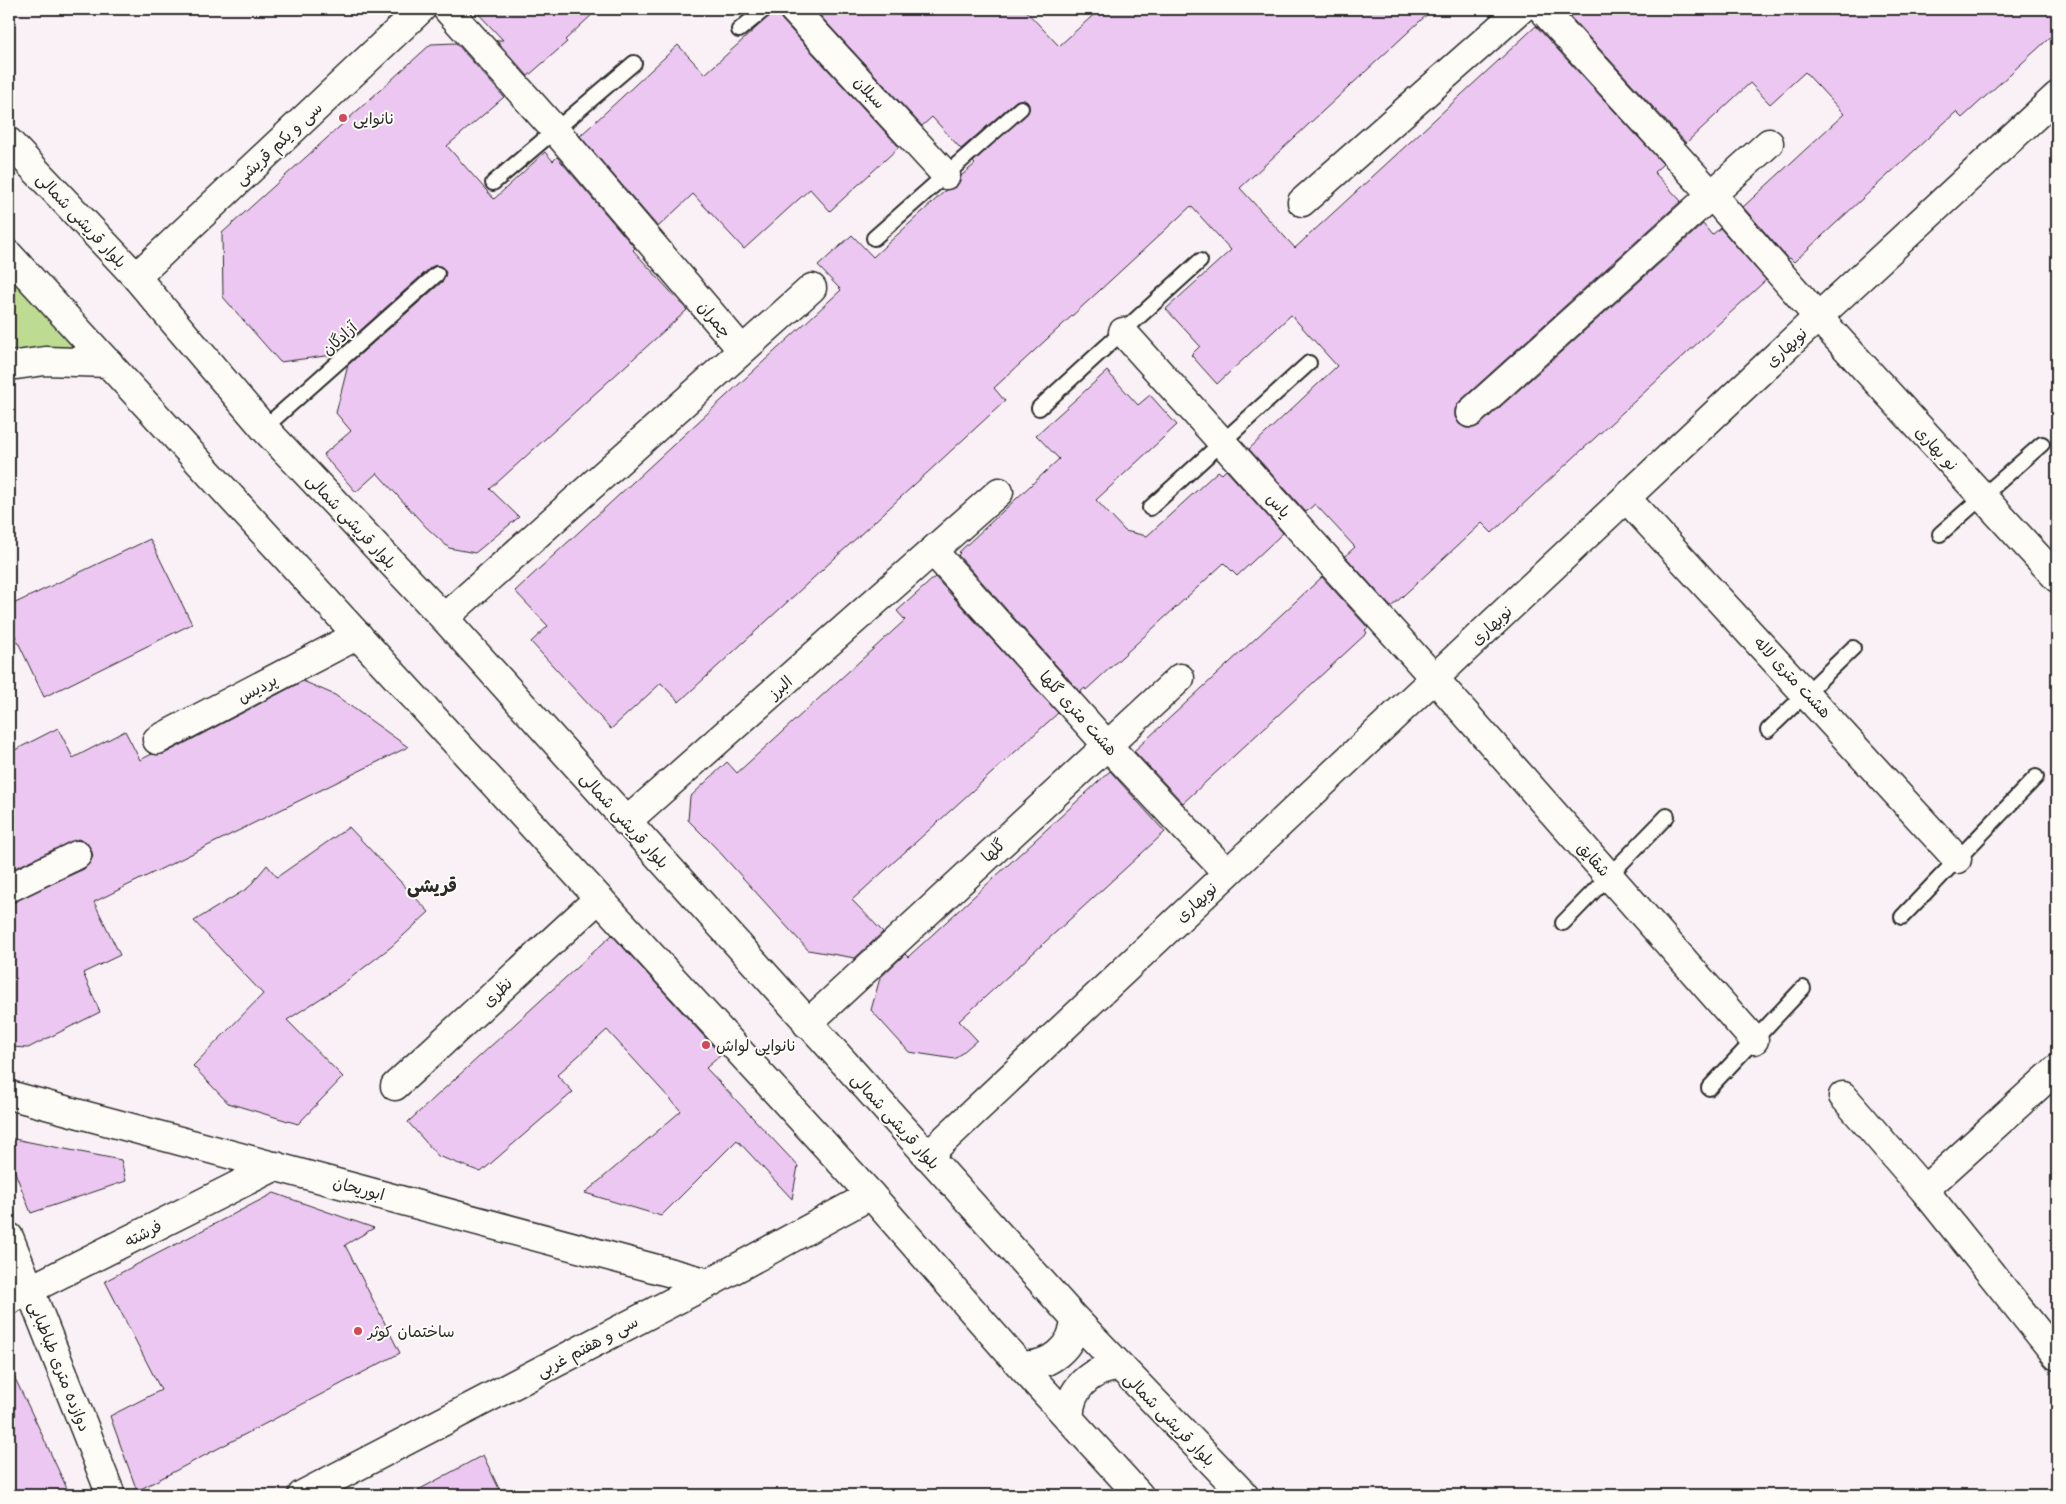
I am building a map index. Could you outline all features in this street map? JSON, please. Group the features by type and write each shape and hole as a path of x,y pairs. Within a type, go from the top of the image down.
{"street":[{"name":"سی و یکم قریشی","path":"136,277 421,9"},
{"name":"چمران","path":"444,618 742,350 555,130 447,9"},
{"name":"سبلان","path":"793,9 946,175"},
{"path":"1302,202 1521,9"},
{"name":"نو بهاری","path":"1542,9 1710,194 1818,317 2057,578"},
{"name":"نوبهاری","path":"927,1156 1818,317 2057,96"},
{"name":"بلوار قریشی شمالی","path":"9,142 136,277 264,428 444,618 807,1024 1075,1319 1244,1495"},
{"path":"1470,413 1710,194 1769,143"},
{"path":"9,255 871,1195 1020,1366 1139,1495"},
{"path":"742,350 812,288"},
{"name":"یاس","path":"1123,332 1434,678"},
{"path":"9,366 45,361 109,363"},
{"name":"البرز","path":"626,822 999,492"},
{"name":"هشت متری لاله","path":"1626,498 1957,858"},
{"name":"هشت متری گلها","path":"933,551 1106,744 1226,873"},
{"name":"پردیس","path":"157,740 358,635"},
{"name":"گلها","path":"807,1024 1106,744 1180,678"},
{"name":"شقایق","path":"1434,678 1754,1040"},
{"path":"9,888 76,855"},
{"name":"نظری","path":"395,1086 598,899"},
{"path":"1924,1190 2057,1069"},
{"name":"ابوریحان","path":"9,1095 709,1283"},
{"path":"1843,1096 1924,1190 2057,1356"},
{"name":"فرشته","path":"20,1295 276,1166"},
{"name":"سی و هفتم غربی","path":"302,1495 709,1283 871,1195"},
{"name":"دوازده متری طباطبایی","path":"9,1237 20,1295 111,1495"},
{"path":"1020,1366 1043,1364 1058,1354 1072,1336 1075,1319"},
{"path":"1070,1420 1071,1398 1083,1382 1101,1371 1120,1366"}],"lane":[{"path":"739,30 765,9"},
{"path":"493,183 634,63"},
{"path":"874,238 1021,108"},
{"path":"1039,408 1200,261"},
{"name":"آزادگان","path":"264,428 437,274"},
{"path":"1150,508 1309,363"},
{"path":"1940,534 1981,495 2042,444"},
{"path":"1768,730 1854,648"},
{"path":"1902,916 2036,777"},
{"path":"1563,923 1667,816"},
{"path":"1709,1088 1803,988"}],"green space":[{"path":"9,272 83,352 9,356"}],"building":[{"path":"474,9 598,9 565,40 567,42 528,76 496,40 503,40"},
{"path":"777,9 782,20 899,147 830,211 810,189 744,249 693,194 658,227 580,136 678,45 705,74"},
{"path":"814,9 1024,9 1059,46 1100,9 1433,9 1240,188 1295,248 1536,26 1663,164 1654,172 1681,201 1460,401 1455,409 1455,417 1459,424 1466,428 1474,428 1480,425 1703,224 1712,235 1720,228 1766,280 1492,533 1482,523 1391,607 1345,556 1355,547 1315,504 1306,512 1249,449 1337,366 1291,315 1217,384 1191,355 1200,346 1166,309 1231,250 1191,206 994,388 1005,401 679,702 661,683 611,729 531,642 548,626 515,591 841,290 818,266 852,235 873,257 946,190 957,186 961,176 975,164 973,162 1029,110 1028,103 1024,100 1016,101 961,149 932,117 922,126"},
{"path":"1563,9 2057,9 2057,31 1962,118 1956,112 1794,262 1790,258 1788,259 1743,207 1844,114 1805,72 1770,104 1750,83 1686,143"},
{"path":"456,43 504,97 447,146 494,199 545,152 553,161 557,157 635,248 633,250 687,310 490,489 519,517 475,553 449,548 426,527 377,473 356,492 323,455 351,431 336,413 348,365 443,281 446,273 443,268 436,265 431,267 333,355 280,362 223,297 222,233 431,44"},
{"path":"1107,371 1138,405 1150,395 1177,425 1096,500 1125,531 1147,536 1218,471 1222,474 1226,470 1283,533 1237,576 1224,563 1086,690 1085,688 1080,692 958,555 1059,459 1036,435"},
{"path":"150,539 192,624 44,697 9,623 9,606"},
{"path":"935,577 1058,713 852,900 883,932 855,958 808,950 715,847 688,820 690,797 727,762 737,773 905,620 897,611"},
{"path":"1322,577 1368,628 1365,630 1367,633 1183,803 1134,751"},
{"path":"303,681 335,695 408,747 94,902 120,955 83,973 100,1012 28,1048 9,1047 9,903 84,869 90,863 93,856 86,842 78,839 9,871 9,753 58,728 73,758 125,731 140,760 152,754 164,754"},
{"path":"1110,771 1165,832 959,1021 977,1040 955,1059 909,1052 871,1010 880,978 905,954 908,957"},
{"path":"349,827 429,912 391,947 340,986 287,1020 343,1077 298,1124 228,1103 193,1066 263,994 194,921 248,888 267,865 277,877"},
{"path":"612,935 721,1055 706,1068 798,1166 792,1199 737,1140 661,1216 585,1193 681,1111 607,1030 557,1075 573,1092 481,1172 438,1156 408,1122"},
{"path":"9,1138 121,1160 126,1181 31,1213 9,1157"},
{"path":"274,1193 374,1228 345,1245 400,1353 137,1491 110,1416 161,1390 105,1281"},
{"path":"9,1366 37,1424 70,1495 9,1495"},
{"path":"483,1455 502,1495 409,1495"}],"place":[{"name":"نانوایی","path":"343,118"},
{"name":"نانوایی لواش","path":"706,1045"},
{"name":"ساختمان کوثر","path":"358,1331"}],"district":[{"name":"قریشی","path":"432,886"}]}
